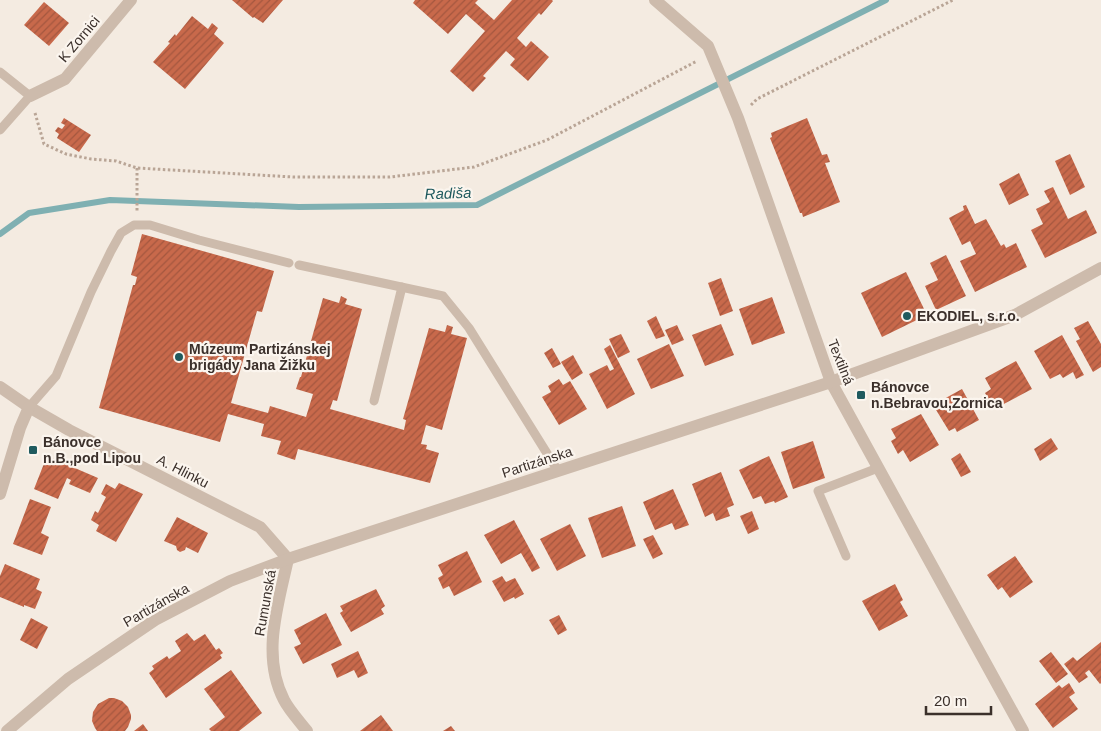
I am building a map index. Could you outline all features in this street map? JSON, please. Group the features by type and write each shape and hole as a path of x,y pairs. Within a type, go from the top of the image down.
{"street":[{"name":"K Zornici","path":"30,96 65,79 131,0"},
{"name":"Textilná","path":"655,0 709,50 738,118 831,382 1023,731"},
{"name":"Partizánska","path":"7,731 68,679 155,620 230,581 288,559 831,382 1014,315 1101,268"},
{"name":"A. Hlinku","path":"0,387 29,407 69,430 260,527 288,559"},
{"path":"0,494 20,428 29,407"},
{"name":"Rumunská","path":"288,559 273,629 274,672 284,701 307,731"}],"lane":[{"path":"0,72 30,96"},
{"name":"K Zornici","path":"0,130 30,96"},
{"path":"29,407 56,376 91,292 111,251 121,233 134,225 150,225 199,240 289,263"},
{"path":"299,265 443,296 469,328 558,471"},
{"path":"374,401 402,287"},
{"path":"846,556 818,491 878,468"}],"path":[{"path":"738,118 757,99 953,0"},
{"path":"30,96 44,144 66,154 116,161 137,168 293,177 390,177 474,167 547,140 709,50"},
{"path":"137,168 137,212"}],"building":[{"path":"232,0 283,0 263,23 253,18"},
{"path":"415,0 478,0 475,3 494,20 512,0 552,0 541,15 539,13 517,38 526,47 531,41 549,57 528,81 510,65 515,59 506,51 483,76 486,78 473,92 450,71 485,31 466,14 448,34 413,3"},
{"path":"44,2 69,23 49,46 24,25"},
{"path":"192,16 208,29 212,23 218,28 214,34 224,43 185,89 153,62"},
{"path":"64,118 91,135 79,152 57,138 59,134 55,131 58,127 62,129 65,125 61,123"},
{"path":"807,118 822,155 827,154 830,162 825,163 840,202 803,217 770,138 772,137 771,133"},
{"path":"1070,154 1085,187 1070,195 1055,161"},
{"path":"1019,173 1029,195 1009,205 999,184"},
{"path":"1053,187 1068,219 1086,210 1097,233 1045,258 1031,230 1043,224 1036,209 1050,202 1044,191"},
{"path":"966,205 975,224 986,219 1001,246 1004,244 1006,248 1016,243 1027,267 975,292 960,261 976,254 970,241 962,245 949,218 964,210 963,206"},
{"path":"142,234 274,271 262,312 257,311 231,403 268,413 270,406 306,417 313,394 296,389 323,298 339,303 341,296 347,299 345,304 362,309 337,401 333,400 330,409 404,430 406,420 403,419 429,328 445,332 447,325 453,327 451,334 467,338 442,430 426,425 421,444 427,445 426,449 439,453 430,483 298,449 295,460 277,454 281,441 261,436 264,424 228,414 220,442 99,408 133,285 135,285 137,277 131,275"},
{"path":"946,255 966,296 936,310 925,286 938,280 930,263"},
{"path":"906,272 927,315 882,337 861,293"},
{"path":"721,278 733,311 720,316 708,283"},
{"path":"772,297 785,333 752,345 739,309"},
{"path":"656,316 665,336 656,339 647,321"},
{"path":"1088,321 1101,344 1101,367 1093,372 1076,341 1080,339 1074,328"},
{"path":"721,324 734,355 705,366 692,335"},
{"path":"677,325 684,340 672,345 665,330"},
{"path":"621,334 630,352 618,358 609,339"},
{"path":"1062,335 1084,375 1076,379 1073,372 1063,378 1060,374 1050,379 1034,351"},
{"path":"669,344 684,376 651,389 637,359"},
{"path":"610,345 635,394 607,409 589,374 607,365 610,371 614,369 604,349"},
{"path":"552,348 561,364 553,368 544,353"},
{"path":"573,355 583,373 572,380 561,362"},
{"path":"1016,361 1032,389 1000,406 998,403 992,406 985,393 991,389 985,378"},
{"path":"559,379 563,385 570,381 587,409 559,425 542,397 551,392 548,386"},
{"path":"962,389 979,420 957,432 955,428 949,431 933,405"},
{"path":"921,414 939,445 910,462 903,450 898,454 891,441 896,438 891,429"},
{"path":"1051,438 1058,449 1040,461 1034,449"},
{"path":"813,441 825,478 793,489 781,452"},
{"path":"960,453 971,472 961,477 951,459"},
{"path":"47,456 98,478 90,493 69,484 71,480 67,478 58,499 34,489"},
{"path":"769,456 788,497 775,503 774,501 765,504 761,496 753,499 739,470"},
{"path":"721,472 734,505 727,508 730,516 716,521 713,513 705,517 692,484"},
{"path":"119,483 143,494 116,542 96,531 99,525 91,520 95,511 98,513 106,497 101,494 106,484 115,489"},
{"path":"673,489 689,525 675,530 672,523 655,530 643,502"},
{"path":"30,499 51,507 41,533 49,537 42,555 13,544"},
{"path":"622,506 636,546 602,558 588,518"},
{"path":"752,511 759,529 748,534 740,516"},
{"path":"177,517 208,533 198,553 186,547 185,550 180,552 176,546 164,541"},
{"path":"514,520 540,568 532,572 521,553 501,564 484,535"},
{"path":"570,524 586,556 557,571 540,539"},
{"path":"653,535 663,554 653,559 643,539"},
{"path":"467,551 482,582 454,596 449,586 443,589 438,578 443,575 438,565"},
{"path":"1015,556 1033,582 1010,598 1002,587 998,590 987,575"},
{"path":"5,564 40,579 36,589 42,592 35,609 24,605 24,607 0,597 0,576"},
{"path":"502,576 506,582 515,578 524,594 504,602 492,581"},
{"path":"895,584 903,600 900,602 908,616 879,631 862,601"},
{"path":"376,589 385,606 381,609 384,614 351,632 340,613 343,611 340,606"},
{"path":"326,613 342,645 303,664 294,647 301,644 294,630"},
{"path":"559,615 567,630 558,635 549,620"},
{"path":"31,618 48,627 37,649 20,640"},
{"path":"187,633 194,641 205,634 216,650 219,648 223,653 220,655 222,658 166,698 149,673 154,669 152,666 167,656 169,659 181,651 175,641"},
{"path":"1101,642 1101,683 1089,670 1085,673 1088,677 1079,683 1064,664 1073,657 1077,661"},
{"path":"358,651 368,673 358,678 354,670 337,678 331,664"},
{"path":"1051,652 1068,674 1056,683 1039,661"},
{"path":"231,670 262,713 239,731 211,731 209,729 225,717 204,689"},
{"path":"1069,683 1075,693 1069,697 1078,709 1053,728 1035,704 1059,685 1062,688"},
{"path":"109,698 122,701 128,707 131,719 125,731 97,731 95,728 92,721 93,712 98,704"},
{"path":"381,715 393,731 360,731"},
{"path":"143,724 148,731 134,731"},
{"path":"451,726 455,731 443,731"}],"waterway":[{"name":"Radiša","path":"0,234 29,213 110,200 299,207 477,205 886,0"}],"place":[{"name":"EKODIEL, s.r.o.","path":"907,316"},
{"name":"Múzeum Partizánskej brigády Jana Žižku","path":"179,357"},
{"name":"Bánovce n.Bebravou,Zornica","path":"861,395"},
{"name":"Bánovce n.B.,pod Lipou","path":"33,450"}]}
